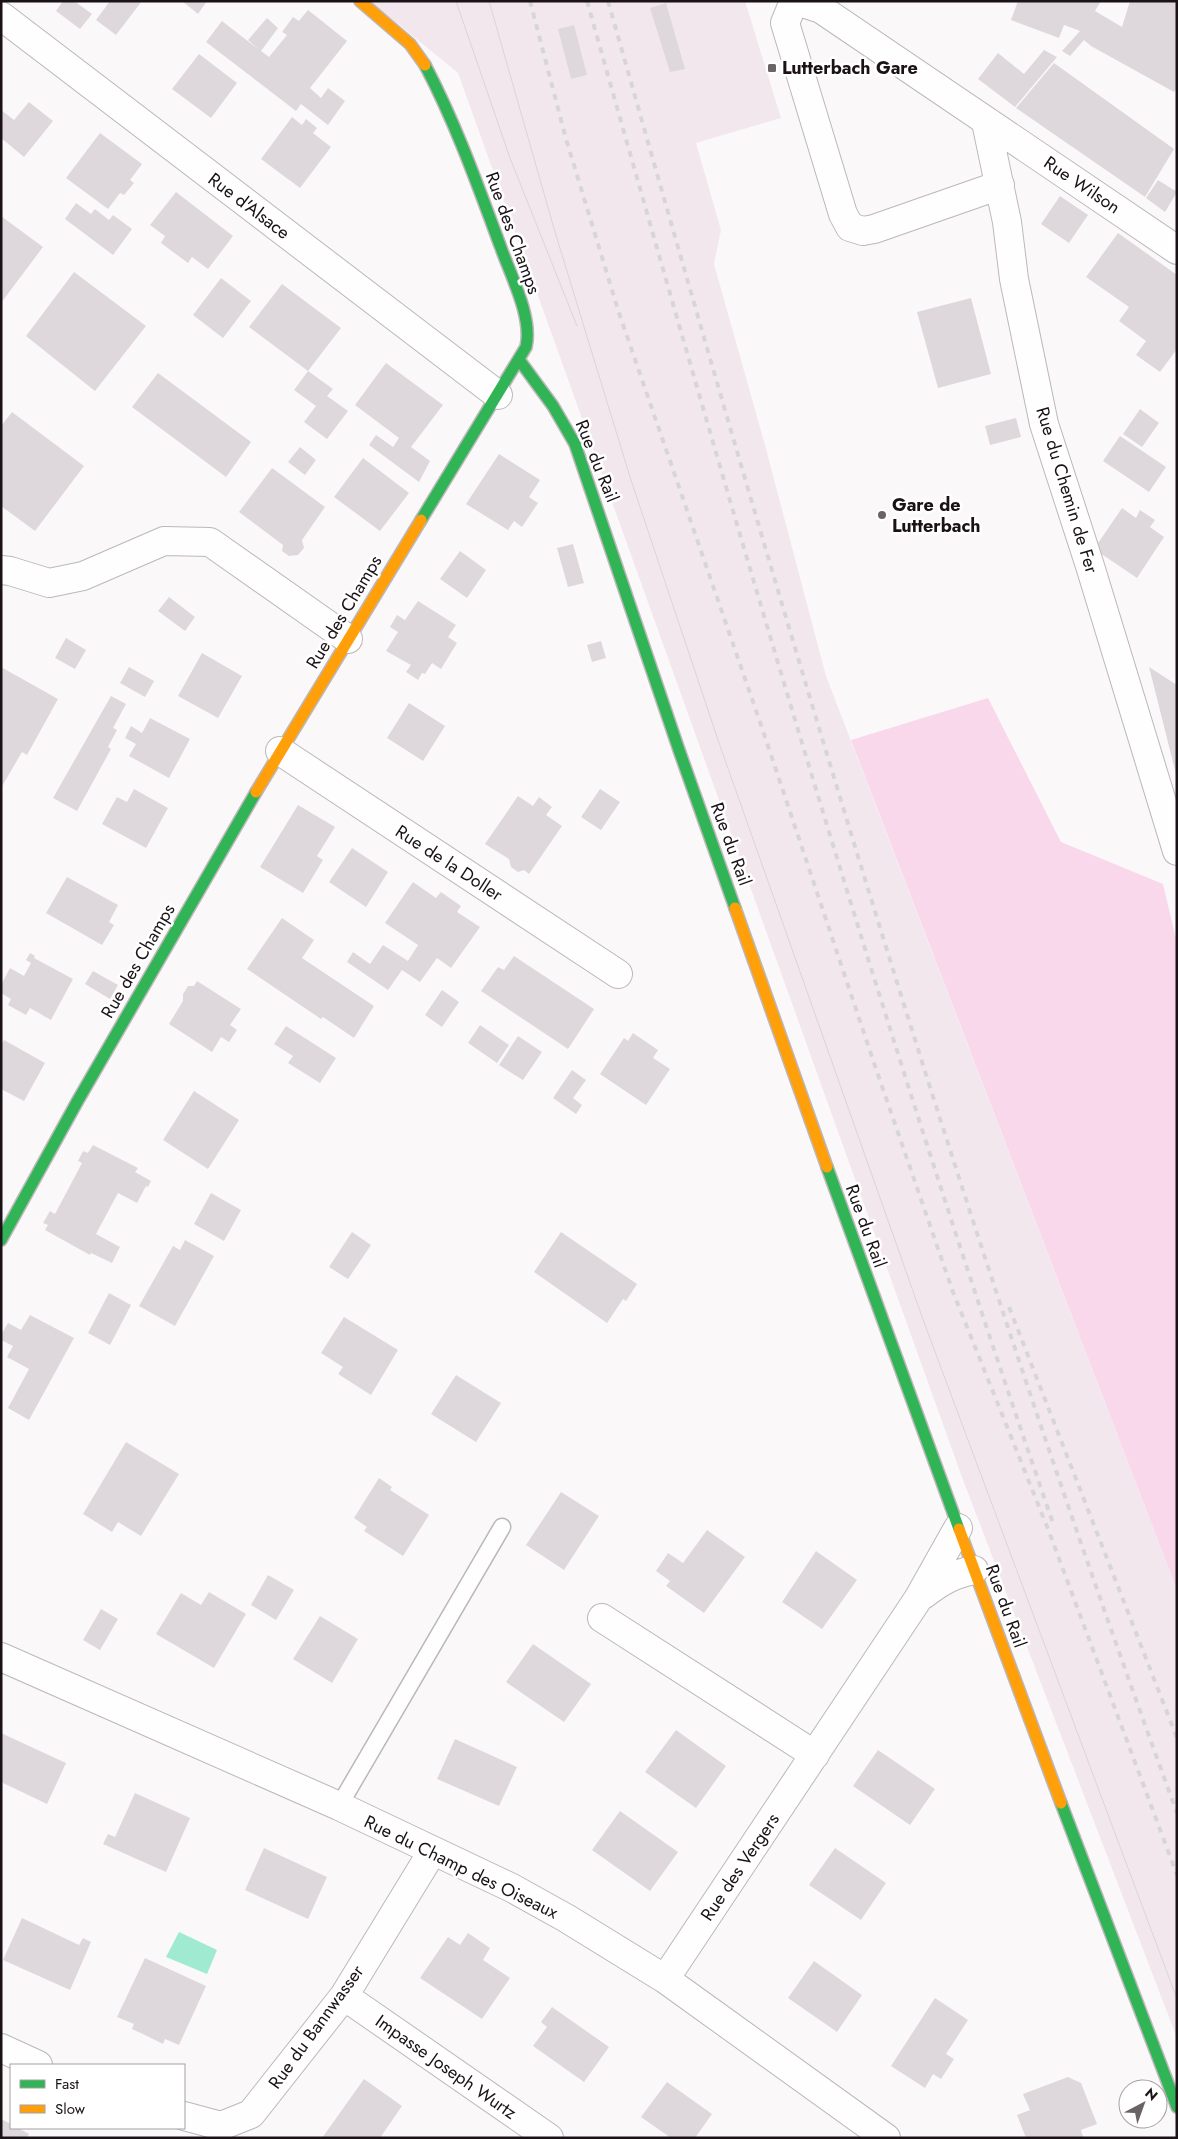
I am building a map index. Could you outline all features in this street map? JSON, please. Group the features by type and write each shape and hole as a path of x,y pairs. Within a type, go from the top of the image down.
{"street":[{"name":"Rue des Champs","path":"1,1240 77,1102 280,751 520,361 526,347 528,338 524,312 472,169 443,99 423,61 410,44 360,1"},
{"name":"Rue Wilson","path":"796,1 822,9 1177,250"},
{"path":"796,1 785,23 843,214 850,227 863,231 874,229 1000,185"},
{"name":"Rue d'Alsace","path":"1,16 498,395"},
{"name":"Rue du Chemin de Fer","path":"986,122 1008,222 1014,279 1044,424 1090,566 1177,852"},
{"name":"Rue du Rail","path":"520,361 553,406 578,453 679,750 801,1096 958,1528 1109,1933 1177,2107"},
{"path":"1,570 49,583 83,576 164,541 210,542 348,639"},
{"name":"Rue de la Doller","path":"280,751 618,974"},
{"name":"Rue des Vergers","path":"665,1979 918,1599 958,1528"},
{"name":"Rue des Vergers","path":"918,1599 942,1580 974,1570"},
{"path":"602,1618 815,1755"},
{"name":"Rue du Champ des Oiseaux","path":"1,1657 339,1806 432,1852 512,1888 566,1918 665,1979 886,2138"},
{"name":"Rue du Bannwasser","path":"185,2116 221,2126 251,2114 344,1996 432,1852"},
{"name":"Impasse Joseph Wurtz","path":"344,1996 549,2138"},
{"path":"1,2048 36,2064"}],"lane":[{"path":"339,1806 502,1526"}],"shaded area":[{"path":"370,1 745,1 781,118 696,143 721,230 714,264 765,445 826,676 1177,1590 1177,2038 963,1480 458,73"},
{"path":"988,698 1061,842 1163,884 1177,943 1177,1590 851,740"},
{"path":"179,1932 217,1950 207,1974 166,1957"}],"building":[{"path":"63,1 74,1 92,14 80,29 56,11"},
{"path":"110,1 142,1 116,35 96,20"},
{"path":"182,1 207,1 198,14"},
{"path":"1018,1 1101,1 1095,11 1122,27 1130,1 1177,1 1177,88 1174,92 1091,46 1084,40 1070,56 1062,51 1080,31 1064,25 1059,38 1011,20"},
{"path":"666,3 685,69 670,72 650,8"},
{"path":"308,10 347,41 310,88 321,98 328,88 345,101 328,125 301,104 296,111 206,42 222,21 258,49 248,40 267,18 278,28 261,51 269,57 287,35 282,32 293,17 299,21"},
{"path":"574,25 587,75 571,79 558,29"},
{"path":"1044,50 1057,57 1015,107 978,79 998,53 1024,74"},
{"path":"199,54 237,83 211,118 172,89"},
{"path":"1054,63 1174,149 1145,197 1016,108"},
{"path":"29,102 53,121 24,157 1,138 1,110 14,120"},
{"path":"292,117 302,125 306,119 317,128 313,133 331,147 300,188 261,159"},
{"path":"100,133 142,164 130,180 134,183 124,195 120,193 108,209 66,178"},
{"path":"1158,180 1177,192 1165,212 1146,198"},
{"path":"176,192 233,236 208,269 192,257 188,263 161,243 165,236 150,225"},
{"path":"1060,196 1088,215 1069,243 1041,224"},
{"path":"76,203 91,214 95,209 109,220 113,215 132,229 113,255 65,219"},
{"path":"1,216 43,247 1,303"},
{"path":"1118,233 1177,275 1177,349 1160,372 1136,355 1146,341 1119,321 1129,307 1086,277"},
{"path":"74,272 146,326 95,391 26,336"},
{"path":"221,278 251,301 223,338 193,315"},
{"path":"282,284 341,328 308,371 249,327"},
{"path":"971,298 991,374 938,388 917,312"},
{"path":"386,363 443,405 411,447 430,461 419,482 369,445 376,435 393,447 399,438 355,405"},
{"path":"308,371 333,389 327,396 348,411 327,439 304,422 316,406 294,390"},
{"path":"158,373 251,442 226,477 132,407"},
{"path":"1140,409 1159,423 1142,447 1123,434"},
{"path":"12,412 84,466 35,531 1,506 1,426"},
{"path":"1016,418 1021,437 990,445 985,426"},
{"path":"1120,436 1166,467 1149,492 1103,461"},
{"path":"300,447 316,460 305,475 288,462"},
{"path":"499,454 540,480 529,497 538,503 522,527 514,521 508,530 466,504"},
{"path":"363,458 409,493 380,531 334,497"},
{"path":"272,468 325,507 302,540 304,548 298,555 289,556 282,551 283,545 239,512"},
{"path":"1122,508 1136,518 1140,510 1155,520 1150,527 1164,537 1137,578 1094,549"},
{"path":"573,544 584,583 568,587 557,548"},
{"path":"460,551 486,570 467,598 440,579"},
{"path":"169,597 195,617 185,631 158,611"},
{"path":"418,601 456,625 448,637 457,643 441,669 432,663 425,674 422,673 418,680 406,672 411,665 386,651 398,632 390,627 397,615 405,620"},
{"path":"66,638 86,650 75,669 55,658"},
{"path":"601,641 606,658 592,662 587,645"},
{"path":"202,653 242,676 218,718 178,696"},
{"path":"1,667 58,699 27,755 22,752 1,788"},
{"path":"129,667 154,681 145,697 120,683"},
{"path":"1149,667 1177,685 1177,774 1176,774"},
{"path":"111,696 126,704 113,728 117,730 108,747 111,749 77,811 53,798"},
{"path":"409,703 445,726 423,761 387,738"},
{"path":"150,718 190,739 169,778 129,756 136,744 125,738 131,726 142,733"},
{"path":"134,789 168,808 146,848 102,824 117,797 127,802"},
{"path":"600,789 620,802 601,830 581,817"},
{"path":"518,796 533,806 539,797 552,807 546,815 562,826 529,874 524,870 518,872 511,867 509,859 485,844"},
{"path":"298,805 335,827 317,856 323,860 303,893 260,867"},
{"path":"352,848 388,872 366,907 329,882"},
{"path":"67,877 118,905 109,922 114,925 102,945 46,913"},
{"path":"413,882 436,898 441,892 461,906 457,912 480,927 451,968 437,958 420,982 402,970 388,990 347,962 353,952 370,964 383,945 408,961 418,945 385,923"},
{"path":"282,918 314,940 302,958 374,1006 354,1038 323,1017 321,1019 247,969"},
{"path":"30,953 35,956 34,958 73,979 51,1020 30,1008 26,1015 8,1005 11,999 1,993 1,985 10,968 24,976 31,963 26,960"},
{"path":"514,956 594,1009 568,1049 481,991 498,967 504,970"},
{"path":"93,971 118,985 110,999 85,984"},
{"path":"197,981 241,1009 230,1025 237,1030 229,1042 221,1037 212,1052 169,1024 183,1001 183,994 188,986 194,986"},
{"path":"442,990 459,1002 442,1027 425,1015"},
{"path":"480,1025 509,1045 497,1063 468,1043"},
{"path":"286,1026 336,1058 320,1083 288,1063 293,1056 274,1044"},
{"path":"633,1033 658,1050 653,1058 670,1069 646,1105 600,1074 624,1038 628,1041"},
{"path":"518,1036 542,1052 523,1080 499,1065"},
{"path":"4,1040 45,1063 24,1101 1,1089 1,1045"},
{"path":"572,1070 586,1080 573,1098 582,1105 576,1114 553,1098"},
{"path":"194,1091 239,1120 208,1169 163,1140"},
{"path":"93,1145 138,1168 135,1172 151,1181 148,1187 146,1186 137,1203 118,1193 96,1234 120,1247 112,1263 91,1253 90,1255 45,1230 48,1225 43,1223 50,1211 55,1214 82,1163 78,1161 83,1151 88,1153"},
{"path":"211,1193 241,1210 224,1241 194,1224"},
{"path":"352,1232 371,1245 348,1279 329,1267"},
{"path":"561,1232 637,1284 626,1301 623,1299 607,1323 534,1272"},
{"path":"185,1240 214,1256 175,1326 139,1306 173,1246 180,1250"},
{"path":"109,1293 131,1305 110,1345 88,1333"},
{"path":"30,1315 74,1338 29,1420 8,1408 29,1369 7,1357 13,1346 1,1340 1,1335 8,1323 21,1330"},
{"path":"344,1317 398,1350 371,1395 338,1374 343,1367 321,1353"},
{"path":"456,1375 501,1403 476,1442 431,1414"},
{"path":"126,1442 179,1474 141,1536 118,1522 112,1532 83,1514"},
{"path":"379,1478 392,1487 390,1490 429,1515 403,1556 364,1531 367,1527 354,1518"},
{"path":"561,1492 599,1516 564,1570 526,1545"},
{"path":"707,1530 745,1557 704,1613 666,1586 670,1581 656,1571 668,1553 683,1563"},
{"path":"816,1551 857,1580 822,1629 782,1602"},
{"path":"268,1575 294,1590 276,1620 251,1605"},
{"path":"209,1592 246,1614 214,1668 156,1634 181,1593 201,1605"},
{"path":"101,1609 118,1619 100,1650 83,1640"},
{"path":"320,1616 358,1639 332,1683 293,1659"},
{"path":"533,1644 591,1684 564,1722 506,1682"},
{"path":"676,1730 726,1766 696,1808 645,1772"},
{"path":"1,1733 66,1763 47,1804 1,1782"},
{"path":"455,1739 517,1767 499,1806 437,1779"},
{"path":"878,1750 935,1789 910,1825 853,1786"},
{"path":"135,1793 190,1818 166,1872 103,1844 108,1834 115,1837"},
{"path":"620,1811 678,1852 650,1891 592,1850"},
{"path":"264,1848 327,1877 308,1919 245,1890"},
{"path":"835,1848 886,1883 861,1920 809,1885"},
{"path":"22,1918 79,1945 83,1938 91,1942 70,1990 3,1960"},
{"path":"468,1933 490,1948 483,1960 510,1978 482,2019 420,1978 448,1937 460,1945"},
{"path":"145,1958 206,1986 179,2045 165,2039 163,2044 132,2029 134,2024 117,2017"},
{"path":"814,1961 862,1995 837,2032 788,1998"},
{"path":"935,1998 968,2020 946,2054 954,2059 941,2079 933,2074 925,2088 891,2066"},
{"path":"552,2007 609,2047 584,2082 533,2046 547,2027 541,2022"},
{"path":"1068,2077 1081,2083 1097,2124 1081,2130 1083,2137 1081,2138 1026,2138 1017,2115 1030,2110 1023,2094"},
{"path":"364,2079 402,2106 380,2138 322,2138"},
{"path":"667,2082 712,2114 695,2138 671,2138 641,2117"},
{"path":"1,2119 10,2124 10,2129 20,2129 29,2134 27,2138 1,2138"}],"tram line":[{"path":"456,1 510,158 577,326"},
{"path":"489,1 555,232 630,477 718,740 925,1325 1177,1999"}],"railway":[{"path":"530,1 566,139 619,313 953,1292 1048,1529 1177,1875"},
{"path":"587,1 696,385 809,767 928,1148 1054,1526"},
{"path":"608,1 739,457 875,912 1020,1364 1097,1589 1177,1813"},
{"path":"1009,1307 1177,1738"}],"traffic: fast":[{"path":"421,520 526,347 527,336 524,310 520,297 457,132 425,65"},
{"path":"520,361 553,406 575,444 735,908"},
{"path":"1,1240 77,1102 256,792"},
{"path":"827,1167 959,1529"},
{"path":"1061,1803 1177,2107"}],"traffic: slow":[{"path":"360,1 410,44 425,65"},
{"path":"256,792 421,520"},
{"path":"735,908 827,1167"},
{"path":"959,1529 1061,1803"}],"place":[{"name":"Lutterbach Gare","path":"772,68"},
{"name":"Gare de Lutterbach","path":"882,515"}]}
